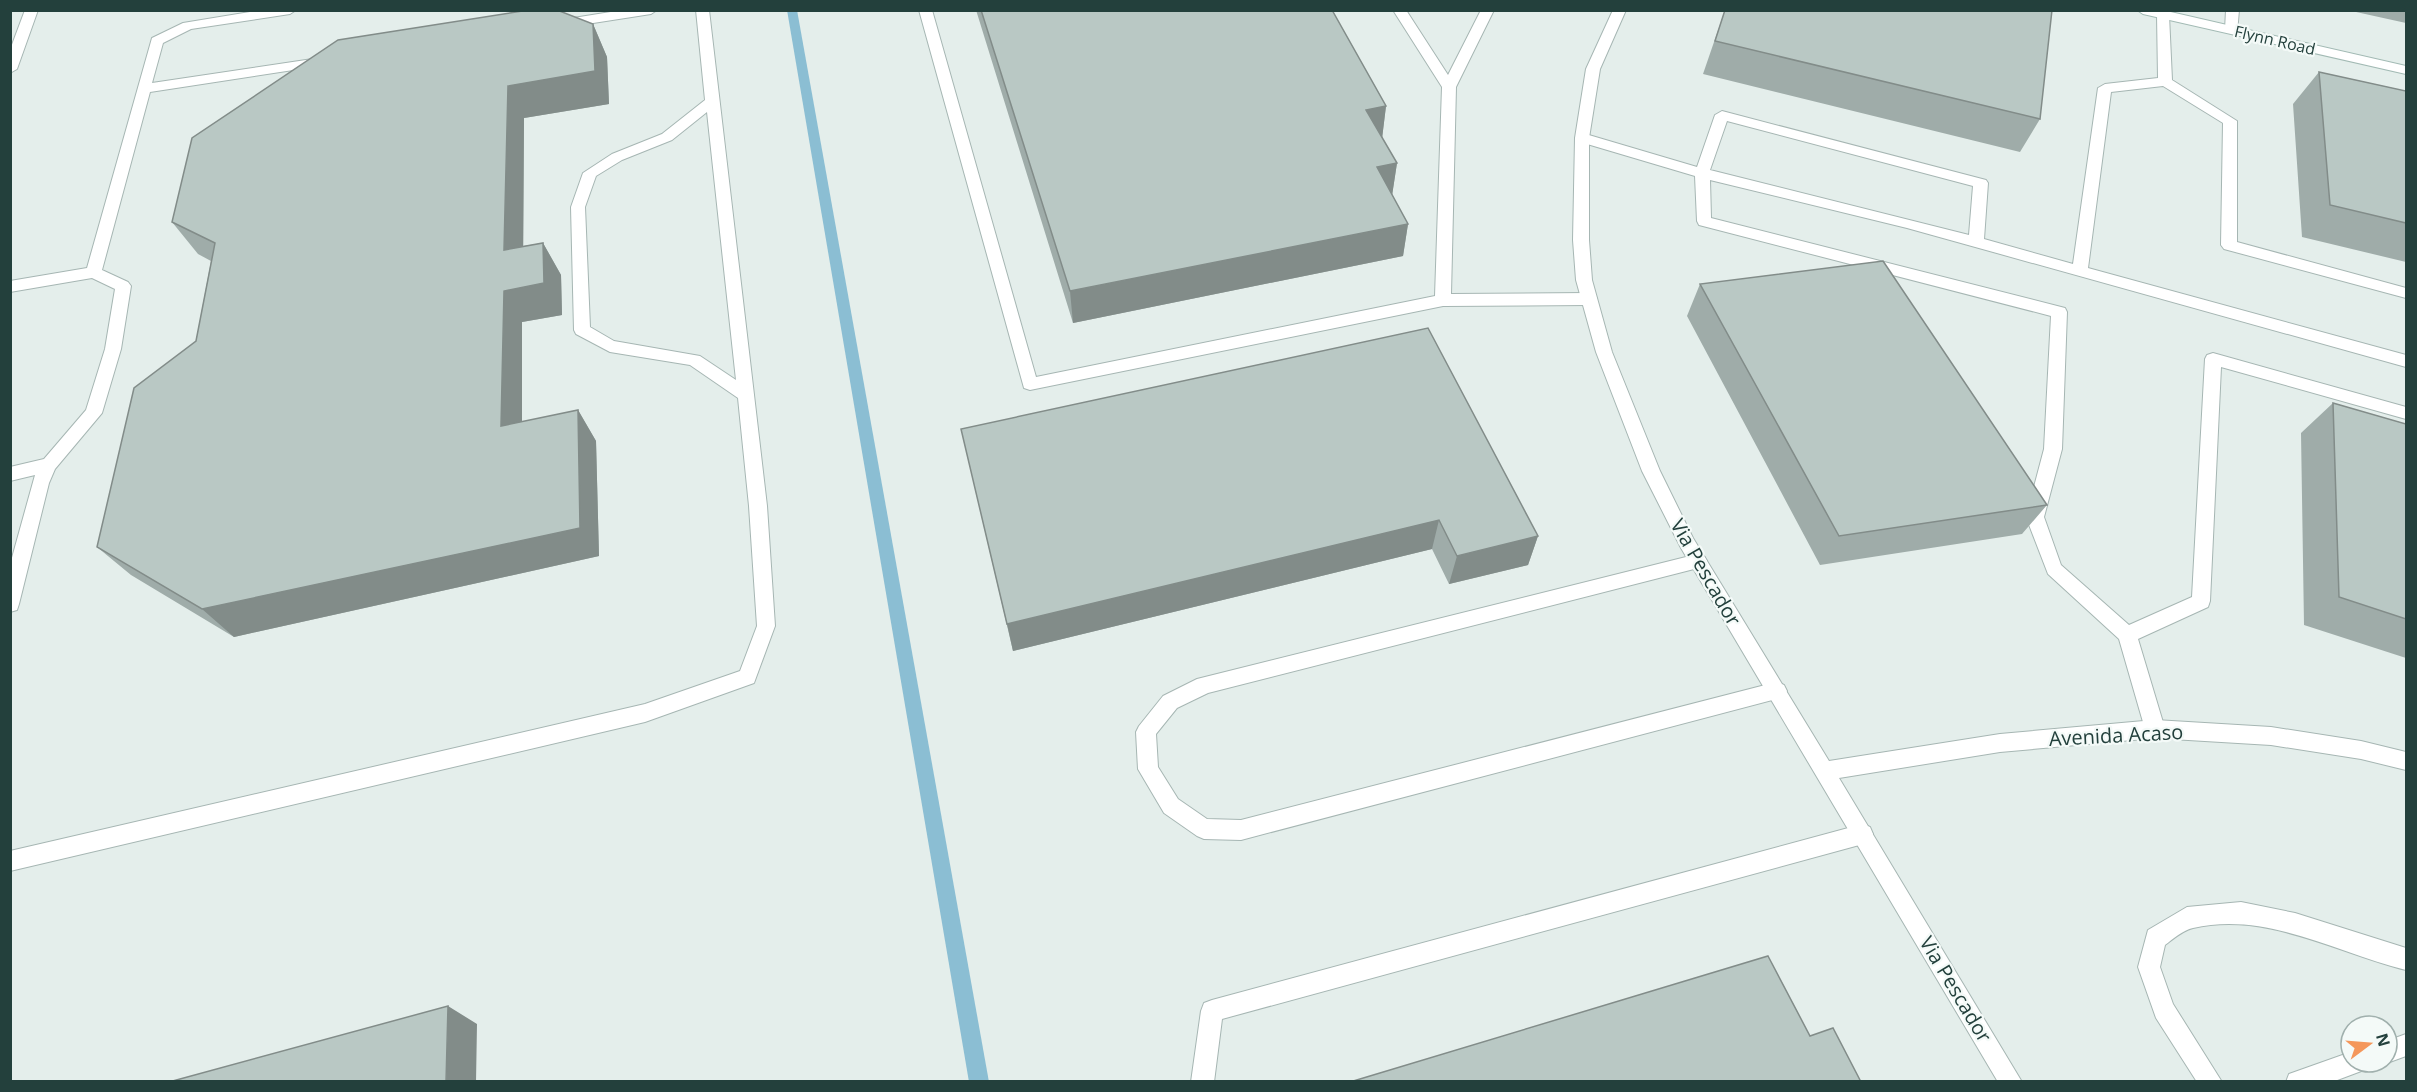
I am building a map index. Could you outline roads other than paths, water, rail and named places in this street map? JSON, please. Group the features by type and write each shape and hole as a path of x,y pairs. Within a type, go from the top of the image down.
{"street":[{"path":"10,69 32,10"},
{"path":"94,272 157,41 188,26 290,10"},
{"path":"545,27 651,10"},
{"path":"10,861 645,713 747,677 766,626 758,506 702,10"},
{"path":"925,10 1030,384 1443,300 1589,299"},
{"path":"1399,10 1449,87"},
{"path":"1443,300 1449,87 1488,10"},
{"name":"Via Pescador","path":"1620,10 1593,69 1582,138 1581,240 1584,280 1604,352 1651,471 1698,561 2012,1082"},
{"name":"Flynn Road","path":"2143,10 2406,70"},
{"path":"2232,30 2233,10"},
{"path":"2163,15 2165,82"},
{"path":"144,89 345,58"},
{"path":"2080,272 2105,88 2165,82 2230,121 2229,245 2406,293"},
{"path":"711,102 667,137 617,157 590,173 578,207 582,330 610,346 694,360 745,394"},
{"path":"1976,243 1981,183 1722,115 1702,173 1704,221 2059,312 2053,449 2035,517 2054,569 2127,635 2155,729"},
{"path":"1582,138 1702,173 1976,243 2406,361"},
{"path":"10,287 94,272 123,286 113,349 94,413 49,465 40,483 10,604"},
{"path":"2127,635 2200,601 2213,359 2406,412"},
{"path":"10,474 49,465"},
{"path":"1698,561 1204,685 1170,702 1146,732 1148,769 1171,806 1204,829 1241,830 1777,691"},
{"name":"Avenida Acaso","path":"1825,771 2000,742 2155,729 2271,736 2361,750 2406,761"},
{"path":"1202,1082 1212,1011 1863,834"},
{"path":"2211,1082 2164,1011 2149,967 2156,938 2187,918 2241,912 2295,924 2406,959"},
{"path":"2297,1082 2339,1068"}],"waterway":[{"path":"792,10 979,1082"}]}
